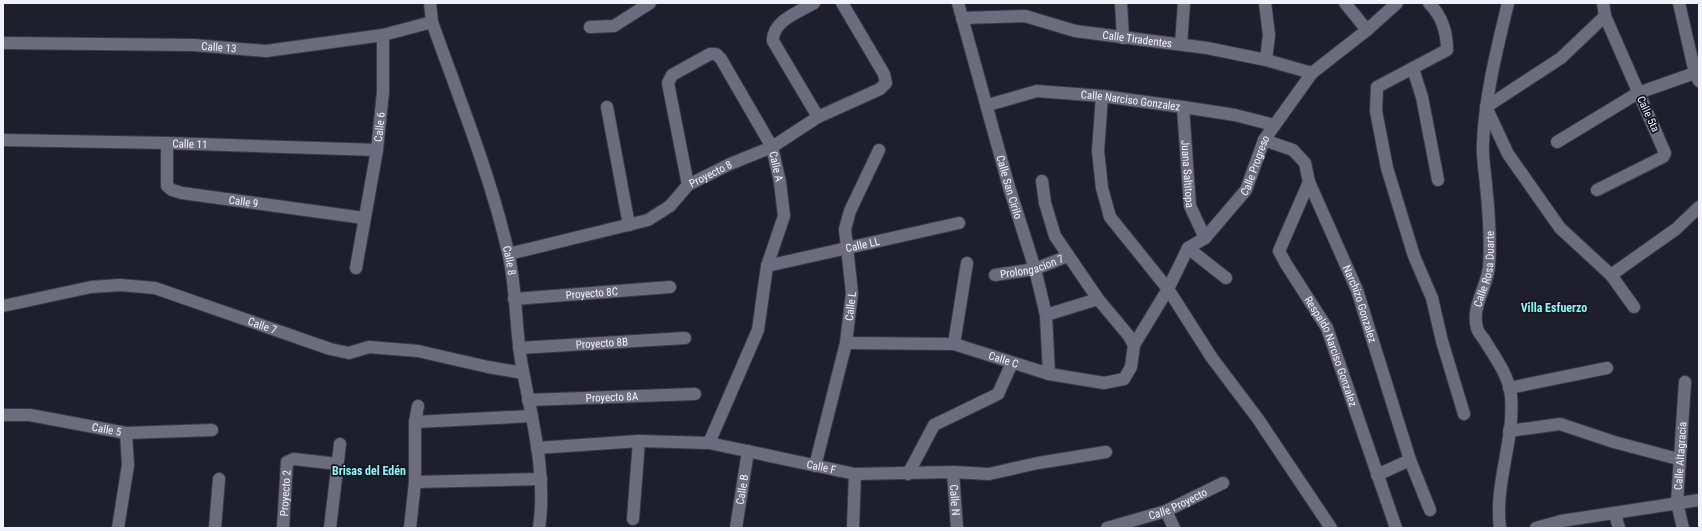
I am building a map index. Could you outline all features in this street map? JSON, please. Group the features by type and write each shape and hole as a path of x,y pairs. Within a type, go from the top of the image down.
{"street":[{"name":"Calle 8","path":"430,3 432,22 494,196 509,254 519,348 532,416 541,479 543,504 539,528"},
{"path":"590,27 614,26 650,3"},
{"path":"814,3 777,26 773,36 773,41 818,117"},
{"name":"Proyecto 8","path":"509,254 648,220 670,206 688,185 730,164 772,147 818,117 880,89 886,83 884,74 842,3"},
{"name":"Calle San Cirilo","path":"958,3 988,105 1009,188 1035,269 1046,315 1049,374"},
{"path":"1121,3 1124,38"},
{"path":"1181,44 1184,3"},
{"path":"1265,3 1269,35 1266,60"},
{"path":"1345,3 1367,30"},
{"name":"Calle Progreso","path":"1188,248 1205,238 1246,190 1264,140 1312,73 1367,30 1397,3"},
{"path":"1429,3 1436,10 1447,33 1447,50 1377,87 1376,111 1387,168 1414,256 1432,298 1442,341 1464,414"},
{"name":"Calle Rosa Duarte","path":"1500,528 1498,515 1500,488 1509,432 1511,396 1500,366 1477,328 1477,307 1489,269 1491,234 1483,144 1486,107 1492,71 1508,3"},
{"name":"Calle 5ta","path":"1597,190 1663,157 1665,153 1605,16 1603,3"},
{"path":"1557,142 1638,93 1697,77 1679,3"},
{"name":"Calle Tiradentes","path":"962,18 1025,16 1074,31 1181,44 1266,60 1312,73"},
{"path":"1605,16 1561,58 1486,107 1508,154 1560,228 1611,275 1634,308"},
{"name":"Calle 13","path":"3,43 193,45 266,51 383,35 432,22"},
{"name":"Calle 6","path":"356,268 376,150 383,92 383,35"},
{"name":"Calle A","path":"688,185 668,83 672,75 710,54 719,56 772,147 780,182 784,216 767,266 758,330 709,443"},
{"path":"1413,69 1422,97 1438,180"},
{"name":"Calle Narciso Gonzalez","path":"988,105 1038,91 1102,96 1183,107 1235,115 1274,125"},
{"path":"1102,96 1098,151 1102,188 1110,217 1168,289 1212,358 1258,419 1331,528"},
{"path":"607,107 629,225"},
{"name":"Juana Saltitopa","path":"1183,107 1190,206 1205,238"},
{"name":"Calle 11","path":"3,140 167,143 376,150"},
{"name":"Narchizo Gonzalez","path":"1264,140 1293,150 1305,163 1309,182 1357,290 1410,460 1430,510"},
{"name":"Calle 9","path":"167,143 166,182 172,190 182,193 364,218"},
{"name":"Calle L","path":"815,466 846,343 852,293 845,229 850,211 879,150"},
{"path":"1042,181 1044,203 1055,236 1098,299 1129,336 1134,345 1168,289 1188,248 1226,278"},
{"name":"Respaldo Narciso Gonzalez","path":"1309,182 1279,251 1327,328 1376,475 1396,528"},
{"path":"1611,275 1676,228 1699,207"},
{"name":"Calle LL","path":"767,266 959,223"},
{"name":"Prolongacion 7","path":"995,275 1035,269 1068,256"},
{"path":"954,344 967,263"},
{"name":"Calle 7","path":"3,306 91,287 120,284 155,288 330,349 349,353 370,347 418,351 488,367 524,373"},
{"name":"Proyecto 8C","path":"514,299 670,287"},
{"path":"1046,315 1098,299"},
{"name":"Proyecto 8B","path":"519,348 685,338"},
{"name":"Calle C","path":"846,343 954,344 1049,374 1104,383 1124,379 1131,367 1134,345"},
{"path":"908,474 934,425 998,394 1012,363"},
{"path":"1509,388 1607,368"},
{"name":"Calle Altagracia","path":"1683,528 1677,503 1678,459 1685,382"},
{"name":"Proyecto 8A","path":"528,400 695,394"},
{"path":"410,528 415,482 415,422 418,406"},
{"name":"Calle 5","path":"3,416 30,415 126,433 212,430"},
{"path":"415,422 532,416"},
{"path":"1509,432 1560,424 1614,442 1678,459"},
{"path":"118,528 128,465 126,433"},
{"path":"633,519 639,441"},
{"name":"Calle F","path":"537,448 639,441 709,443 855,474 953,472 989,474 1038,463 1106,452"},
{"path":"330,528 340,444"},
{"name":"Calle B","path":"736,528 748,451"},
{"name":"Proyecto 2","path":"283,528 287,462 294,459 338,464"},
{"path":"1376,475 1410,460"},
{"name":"Calle N","path":"953,472 957,528"},
{"path":"853,528 855,474"},
{"path":"216,528 219,479"},
{"path":"415,482 541,479"},
{"name":"Calle Proyecto","path":"1107,528 1166,511 1224,483"},
{"path":"1536,528 1562,525 1615,514 1699,500"},
{"path":"1166,511 1174,528"},
{"path":"1615,514 1619,528"}],"district":[{"name":"Villa Esfuerzo","path":"1554,308"},
{"name":"Brisas del Edén","path":"369,471"}]}
